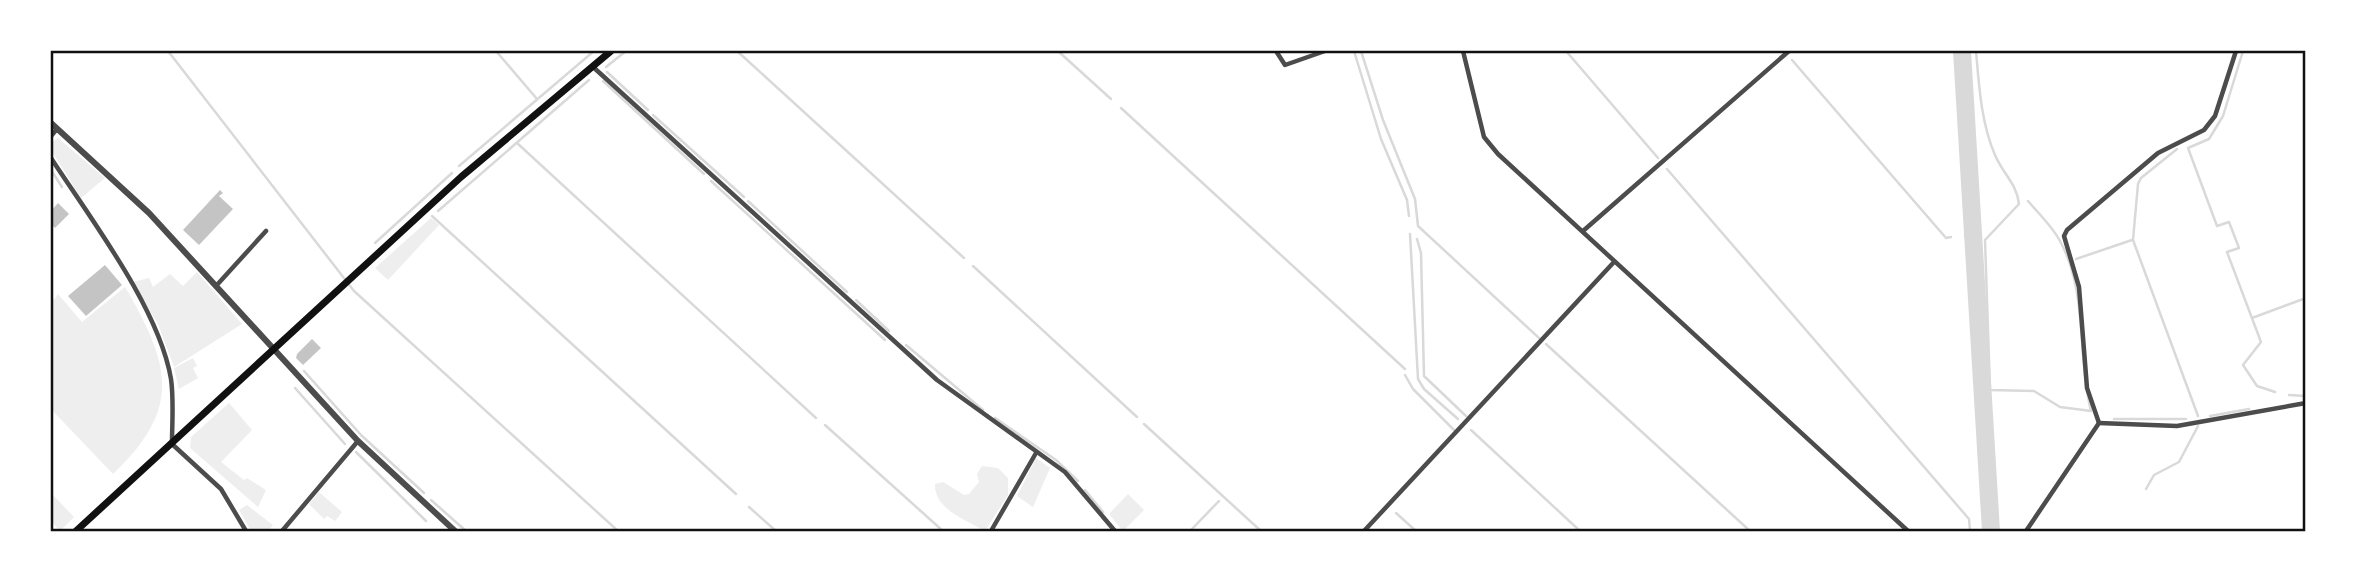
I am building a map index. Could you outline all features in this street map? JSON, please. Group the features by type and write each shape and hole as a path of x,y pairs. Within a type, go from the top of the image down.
{"main road":[{"path":"76,531 461,177 591,65 611,51"}],"street":[{"path":"1276,51 1285,65 1325,51"},
{"path":"1463,51 1483,137 1614,262 1908,531"},
{"path":"1583,231 1789,51"},
{"path":"2099,424 2087,388 2079,287 2064,236 2067,230 2158,153 2204,130 2215,116 2236,51"},
{"path":"591,65 937,380 1065,472 1115,531"},
{"path":"51,123 149,213 358,441 455,531"},
{"path":"51,136 57,129"},
{"path":"51,158 108,247 156,332 171,379 172,444 221,489 246,531"},
{"path":"216,286 266,232"},
{"path":"1364,531 1614,262"},
{"path":"2099,424 2177,426 2306,403"},
{"path":"2026,531 2099,424"},
{"path":"282,531 358,441"},
{"path":"991,531 1036,453"}],"shaded area":[{"path":"58,138 105,178 81,198 51,150 51,143"},
{"path":"431,218 439,225 388,280 375,268"},
{"path":"197,272 242,324 174,367 158,324 133,282 149,278 153,287 170,274 183,286"},
{"path":"125,287 152,339 162,385 159,406 151,428 113,474 51,409 51,296 54,300 58,294 82,322"},
{"path":"193,358 197,366 193,368 198,378 179,389 174,368"},
{"path":"229,403 252,430 221,462 244,480 247,478 266,490 258,507 190,448 191,437"},
{"path":"1036,458 1050,468 1033,507 1017,496"},
{"path":"982,466 998,468 1008,478 1008,495 985,531 945,507 936,493 935,484 943,482 964,495 969,494 979,482 977,474"},
{"path":"319,492 342,512 335,521 327,516 324,519 309,504"},
{"path":"51,493 74,517 60,531 51,521"},
{"path":"1128,494 1144,510 1123,531 1109,514"},
{"path":"247,505 273,525 268,531 251,531 239,510"}],"building":[{"path":"220,190 223,193 219,196 233,209 199,245 183,230"},
{"path":"58,203 69,214 55,228 51,224 51,211"},
{"path":"105,265 122,285 86,316 68,296"},
{"path":"312,339 321,348 303,365 296,358 297,354"}],"waterway":[{"path":"168,51 354,291 618,531"},
{"path":"496,51 537,99"},
{"path":"459,166 594,51"},
{"path":"606,67 626,51"},
{"path":"737,51 964,258"},
{"path":"1058,51 1111,99"},
{"path":"1354,51 1381,139 1407,200 1409,216"},
{"path":"1361,51 1383,120 1415,199 1418,226 1539,338"},
{"path":"1566,51 1658,158"},
{"path":"1962,51 1991,531"},
{"path":"1976,51 1981,104 1990,143 2016,191 2019,204 1985,240 1990,390 2034,391 2060,407 2091,411 2075,283 2061,243 2028,201"},
{"path":"2243,51 2223,116 2209,139 2188,148 2217,226 2229,222 2239,248 2227,252 2261,342 2243,365 2257,386 2275,392"},
{"path":"1792,60 1946,238 1951,237"},
{"path":"607,72 648,110"},
{"path":"438,211 589,80"},
{"path":"603,81 704,174"},
{"path":"1121,108 1405,369"},
{"path":"653,115 744,197"},
{"path":"517,143 816,418"},
{"path":"2177,149 2141,178 2138,184 2133,240 2198,416"},
{"path":"1667,169 1969,519 1970,531"},
{"path":"51,170 62,187"},
{"path":"375,243 452,173"},
{"path":"711,181 885,340"},
{"path":"748,201 847,292"},
{"path":"432,216 736,494"},
{"path":"1410,234 1418,379 1424,389 1458,419"},
{"path":"1965,236 1973,235"},
{"path":"1417,239 1421,253 1424,376 1466,416"},
{"path":"2076,259 2132,240"},
{"path":"973,266 1137,417"},
{"path":"2252,318 2306,298"},
{"path":"856,300 889,331"},
{"path":"1546,344 1750,531"},
{"path":"906,345 983,410"},
{"path":"304,371 361,435 424,493"},
{"path":"1405,375 1413,389 1454,430"},
{"path":"295,388 345,444"},
{"path":"2289,395 2306,396"},
{"path":"2210,416 2249,409"},
{"path":"995,418 1056,460 1078,481"},
{"path":"2114,419 2186,419"},
{"path":"1144,424 1261,531"},
{"path":"825,425 943,531"},
{"path":"2146,489 2154,475 2179,462 2198,426"},
{"path":"1471,430 1580,531"},
{"path":"356,452 426,521"},
{"path":"1085,490 1103,512"},
{"path":"431,500 466,531"},
{"path":"1190,531 1219,501"},
{"path":"749,507 776,531"},
{"path":"1396,513 1416,531"}]}
